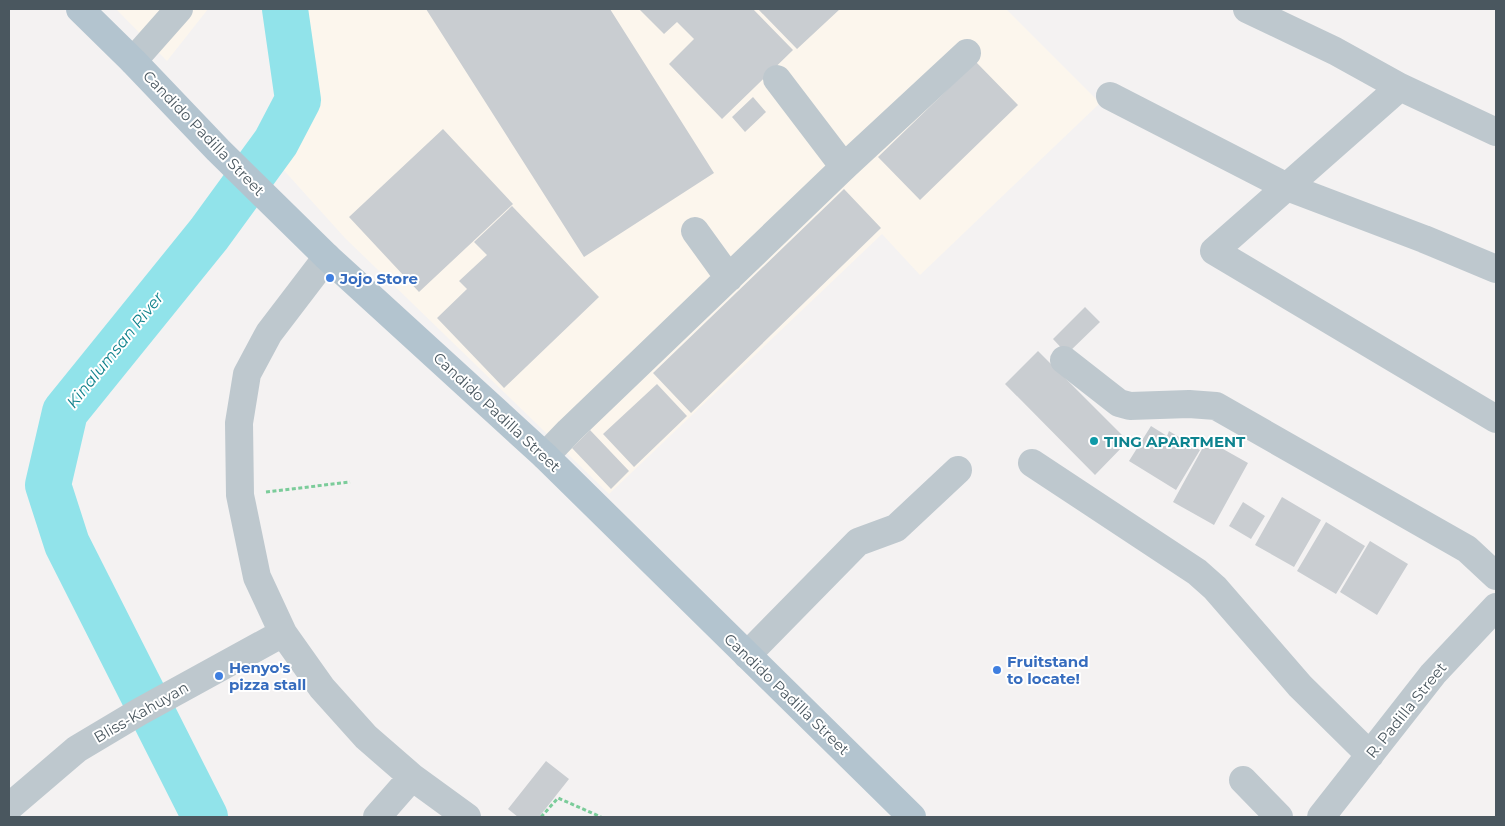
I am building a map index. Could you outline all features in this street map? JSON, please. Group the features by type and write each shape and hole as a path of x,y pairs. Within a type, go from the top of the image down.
{"main road":[{"name":"Candido Padilla Street","path":"80,9 133,61 218,150 327,257 545,456 912,817"}],"street":[{"path":"133,61 179,9"},
{"path":"1247,9 1335,51 1400,87 1496,132"},
{"path":"545,456 844,167 967,53"},
{"path":"777,79 844,167"},
{"path":"1400,87 1214,251 1496,419"},
{"path":"1110,96 1287,187 1424,239 1496,269"},
{"path":"695,231 729,278"},
{"path":"327,257 269,333 248,374 240,423 240,495 257,577 283,633 322,688 366,737 412,777 467,817"},
{"path":"1064,360 1119,403 1130,406 1190,404 1216,406 1467,549 1496,576"},
{"path":"1032,463 1197,572 1215,588 1300,686 1370,755"},
{"path":"746,655 858,542 896,528 958,470"},
{"name":"R. Padilla Street","path":"1320,817 1432,674 1496,607"},
{"name":"Bliss-Kahuyan","path":"14,810 77,749 139,712 283,633"},
{"path":"377,817 412,777"},
{"path":"1243,780 1279,817"}],"path":[{"path":"240,495 350,482"},
{"path":"541,817 558,798 601,817"}],"shaded area":[{"path":"116,9 208,9 167,61"},
{"path":"299,9 1006,9 1100,103 920,275 882,234 609,494 345,238 280,166 318,90 317,64"}],"building":[{"path":"426,9 610,9 714,173 584,257"},
{"path":"639,9 753,9 793,50 722,119 669,64 694,39 677,22 664,34"},
{"path":"758,9 840,9 797,49"},
{"path":"976,62 1018,105 920,200 878,157"},
{"path":"753,97 766,112 745,132 732,117"},
{"path":"443,129 513,204 419,292 349,217"},
{"path":"844,189 881,228 691,413 653,373"},
{"path":"512,206 599,297 504,388 437,318 467,289 459,281 487,255 474,242"},
{"path":"1085,307 1100,322 1067,354 1053,339"},
{"path":"1038,351 1128,441 1095,475 1005,384"},
{"path":"657,384 687,416 634,467 603,434"},
{"path":"1151,426 1167,436 1169,431 1200,450 1176,490 1129,461"},
{"path":"590,430 629,471 611,489 572,448"},
{"path":"1207,440 1248,463 1214,525 1173,502"},
{"path":"1282,497 1321,520 1294,567 1255,545"},
{"path":"1243,502 1265,516 1251,539 1229,526"},
{"path":"1326,522 1365,546 1336,594 1297,571"},
{"path":"1370,541 1408,564 1377,615 1340,592"},
{"path":"546,761 569,779 539,817 518,817 508,809"}],"waterway":[{"name":"Kinalumsan River","path":"205,817 67,544 48,485 65,412 209,234 276,142 298,100 285,9"}],"place":[{"name":"Jojo Store","path":"330,278"},
{"name":"TING APARTMENT","path":"1094,441"},
{"name":"Fruitstand to locate!","path":"997,670"},
{"name":"Henyo's pizza stall","path":"219,676"}]}
